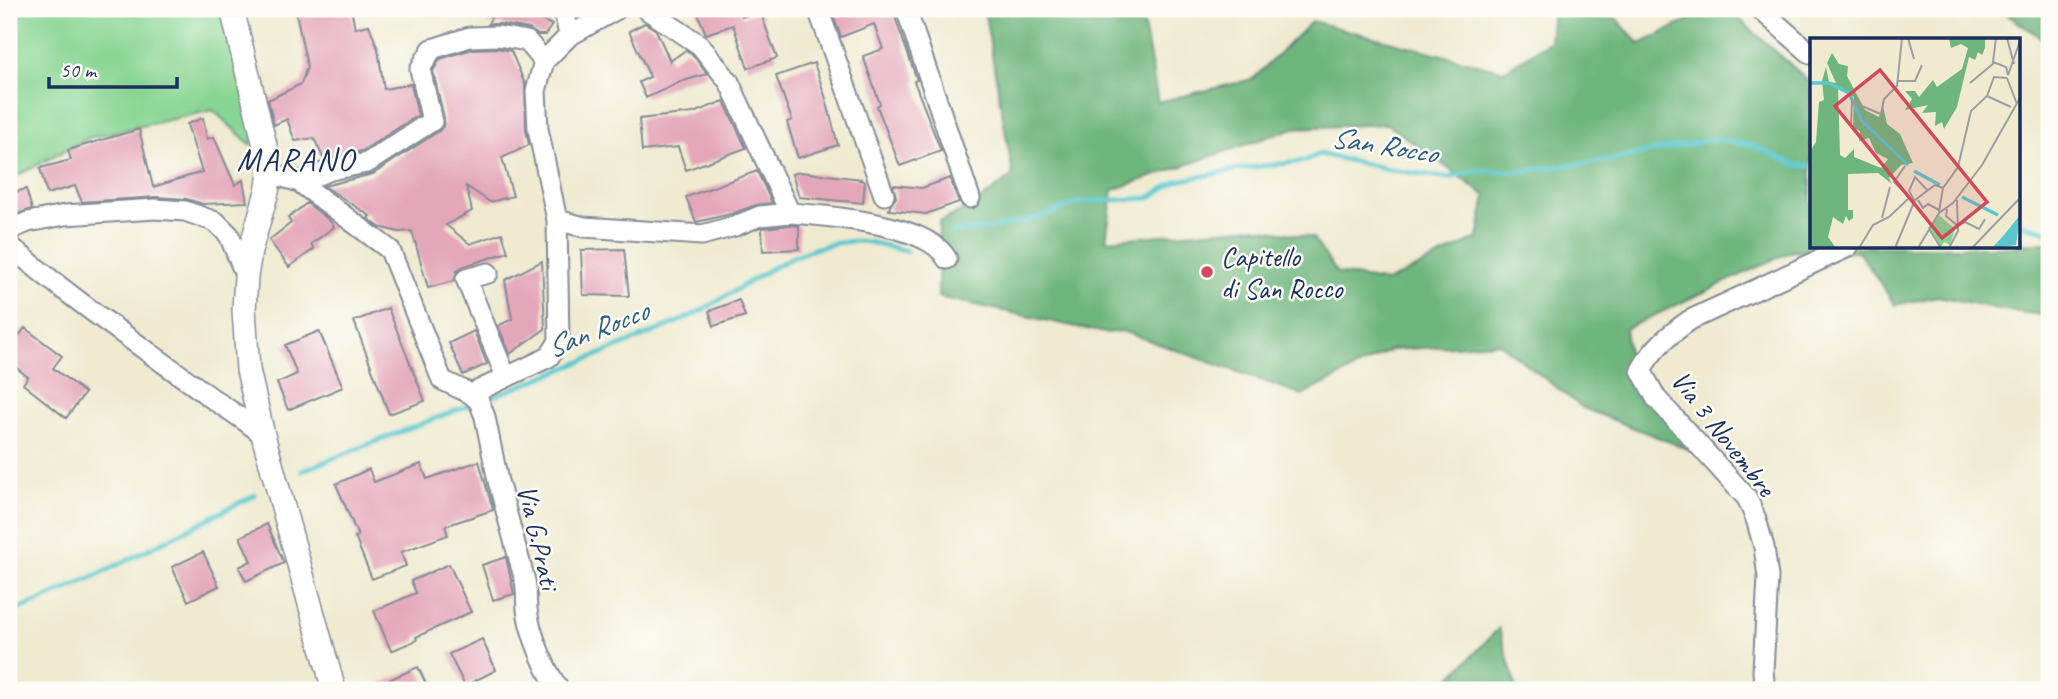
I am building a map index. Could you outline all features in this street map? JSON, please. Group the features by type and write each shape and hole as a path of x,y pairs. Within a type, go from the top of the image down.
{"main road":[{"path":"232,9 270,173 246,277 244,310 248,370 263,435 334,690"}],"street":[{"path":"564,9 569,36"},
{"path":"270,173 299,182 390,250 442,380 478,404 506,377 549,357 559,341 556,220 538,129 536,92 544,61 569,36 617,9"},
{"path":"646,9 700,45 729,82 790,213"},
{"path":"818,9 884,195"},
{"path":"906,9 970,198"},
{"path":"1760,9 1810,53"},
{"path":"299,182 331,170 367,163 432,121 420,69 432,49 470,37 498,36 527,41 544,61"},
{"path":"9,230 28,222 65,215 155,209 185,211 216,222 229,235 246,277"},
{"path":"556,220 584,227 702,235 735,226 760,215 790,213 904,230 925,240 944,254 947,260"},
{"path":"9,245 110,325 210,397 247,420 263,435"},
{"name":"Via 3 Novembre","path":"1765,690 1763,671 1768,577 1765,547 1756,519 1747,498 1656,398 1641,370 1649,356 1670,334 1690,320 1846,248"},
{"path":"488,273 466,279 506,377"},
{"name":"Via G.Prati","path":"478,404 525,581 526,607 530,621 547,669 560,690"}],"green space":[{"path":"9,9 222,9 255,128 251,145 213,110 88,138 9,180"},
{"path":"984,9 1141,9 1158,102 1253,79 1312,21 1504,71 1550,41 1553,9 1607,9 1640,44 1711,9 1728,9 1810,82 1810,248 2020,248 2020,243 2049,243 2049,316 1998,309 1938,296 1895,305 1859,252 1792,251 1625,329 1629,359 1703,455 1583,408 1499,343 1391,350 1303,395 1122,331 1105,333 938,297 939,222 976,204 1013,175","holes":["1387,124 1486,196 1478,238 1387,282 1337,273 1313,238 1254,227 1106,240 1113,190 1294,128"]},
{"path":"1999,9 2049,9 2049,43"},
{"path":"1499,628 1517,690 1439,690"}],"building":[{"path":"309,9 351,9 355,28 369,25 378,49 384,89 411,84 418,115 362,151 324,160 314,138 295,141 287,119 274,125 268,100 301,84 307,67 296,12"},
{"path":"495,9 518,9 552,25 545,35 538,35 529,29 488,24"},
{"path":"696,9 739,9 742,17 760,11 777,58 748,68 733,25 706,34"},
{"path":"843,9 894,9 917,80 914,81 941,151 900,166 877,106 880,104 863,56 883,49 874,24 841,37 832,13"},
{"path":"645,23 656,30 670,61 686,50 707,74 680,82 646,98 639,82 650,77 629,31"},
{"path":"497,48 511,51 525,84 529,145 502,158 513,196 490,202 466,186 472,211 446,225 470,244 502,233 508,252 462,267 457,271 454,281 428,288 412,231 399,232 379,227 368,218 370,216 324,186 373,174 439,131 444,118 433,71 440,59 472,49"},
{"path":"814,63 838,145 798,158 787,122 792,120 776,76"},
{"path":"724,101 746,148 686,170 678,147 642,151 639,119 693,113"},
{"path":"203,118 207,139 214,137 235,185 243,180 247,202 203,204 186,199 156,197 82,202 75,186 47,194 40,168 71,160 68,150 139,129 153,187 202,172 187,124"},
{"path":"757,171 772,203 696,222 686,197"},
{"path":"800,172 862,179 858,180 865,181 863,203 799,197 792,174"},
{"path":"950,178 959,202 926,214 889,210 896,197 893,185 922,188"},
{"path":"26,189 32,209 9,217 9,194"},
{"path":"307,203 334,227 311,244 314,249 289,267 269,240 291,223 288,218"},
{"path":"799,226 799,249 763,251 762,228"},
{"path":"624,249 629,296 583,295 581,250"},
{"path":"542,261 545,329 510,354 498,326 512,319 505,280"},
{"path":"739,300 745,316 714,326 709,311"},
{"path":"388,308 425,401 389,414 354,321"},
{"path":"25,328 62,356 53,368 85,393 66,418 23,384 28,377 9,362 9,348"},
{"path":"319,331 343,387 288,410 277,383 297,374 285,345"},
{"path":"474,331 487,364 463,375 449,343"},
{"path":"479,461 493,510 445,526 448,535 401,552 406,566 372,579 355,537 358,536 336,484 369,469 374,482 421,464 427,479"},
{"path":"267,524 284,563 246,581 239,567 251,561 240,537"},
{"path":"203,552 219,586 188,601 172,567"},
{"path":"506,557 514,594 493,600 482,565"},
{"path":"449,564 471,612 391,651 374,611 416,593 411,581"},
{"path":"482,639 496,670 465,686 449,654"},
{"path":"418,667 429,690 366,690"}],"waterway":[{"name":"San Rocco","path":"953,232 990,229 1031,220 1081,202 1149,198 1177,181 1246,168 1305,161 1319,154 1398,171 1450,178 1473,171 1521,171 1604,161 1715,139 1751,145 1796,165 1810,166"},
{"name":"San Rocco","path":"2020,224 2049,232"},
{"name":"San Rocco","path":"302,471 682,320 800,254 827,245 854,241 906,251"},
{"path":"9,613 103,572 255,495"}],"place":[{"name":"Capitello di San Rocco","path":"1207,272"}],"district":[{"name":"MARANO","path":"296,159"}]}
